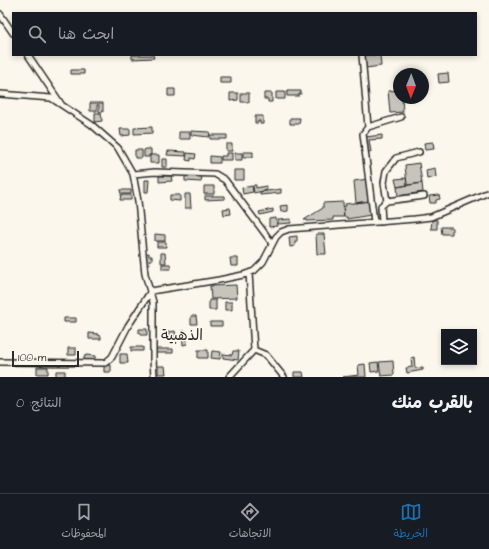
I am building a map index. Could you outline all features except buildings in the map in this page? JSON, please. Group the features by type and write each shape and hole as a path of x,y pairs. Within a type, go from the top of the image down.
{"street":[{"path":"0,14 12,32"},
{"path":"29,56 63,106"},
{"path":"362,56 368,127"},
{"path":"0,94 50,98 92,125 118,148 133,174 138,201 145,274 153,302 152,359 154,377"},
{"path":"374,222 363,134 368,127 401,117"},
{"path":"387,201 384,183 386,170 396,158 419,152"},
{"path":"133,174 155,172 215,174 225,180 272,243"},
{"path":"0,362 105,363 112,357 134,315 151,291 219,280 254,271 262,262 272,243 281,232 289,229 415,220 432,217 489,192"},
{"path":"382,222 381,206 387,201 424,196"},
{"path":"229,377 254,350 249,273"},
{"path":"254,350 266,355 284,377 278,370"}],"district":[{"name":"الذهبية","path":"182,335"}]}
